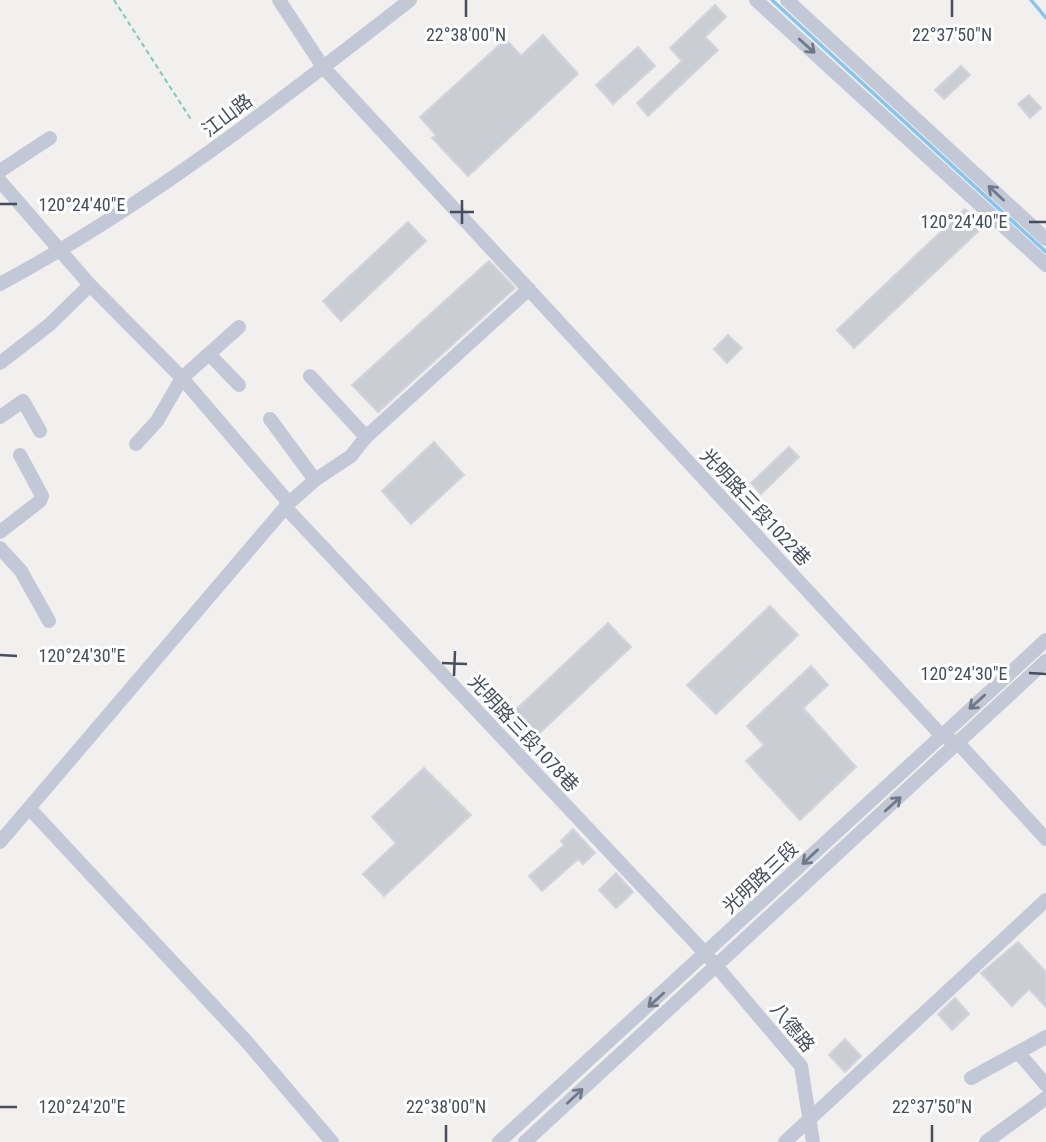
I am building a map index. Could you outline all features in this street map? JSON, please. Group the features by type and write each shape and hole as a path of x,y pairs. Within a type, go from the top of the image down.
{"street":[{"name":"光明路三段1022巷","path":"279,0 323,67 941,735 959,744"},
{"name":"江山路","path":"0,284 60,252 211,151 410,0"},
{"path":"756,0 1046,265"},
{"path":"787,0 1046,239"},
{"path":"0,171 50,138"},
{"path":"0,181 60,252"},
{"name":"光明路三段1078巷","path":"60,252 182,378 287,505 711,960"},
{"path":"0,363 49,325 90,285"},
{"path":"0,842 287,505 315,480 351,456 366,437 529,289"},
{"path":"136,444 157,421 182,378 239,327"},
{"path":"209,354 239,385"},
{"path":"310,376 366,437"},
{"path":"0,417 23,401 40,431"},
{"path":"270,419 315,480"},
{"path":"0,532 42,496 20,455"},
{"path":"0,548 20,571 49,621"},
{"name":"光明路三段","path":"525,1142 941,735 1046,640"},
{"name":"光明路三段","path":"499,1142 959,744 1046,662"},
{"path":"959,744 1046,839"},
{"path":"30,808 247,1042 332,1142"},
{"path":"785,1142 1046,900"},
{"name":"八德路","path":"711,960 801,1066 813,1142"},
{"path":"971,1078 1046,1037"},
{"path":"1018,1052 1046,1085"},
{"path":"986,1142 1046,1098"}],"path":[{"path":"114,0 192,121"}],"building":[{"path":"715,5 726,17 705,37 718,50 648,116 637,103 682,61 670,48"},
{"path":"543,35 578,74 468,176 432,138 436,135 420,117 506,39 521,56"},
{"path":"638,47 655,66 613,104 596,85"},
{"path":"961,66 970,75 944,99 935,90"},
{"path":"1029,95 1041,108 1030,118 1018,104"},
{"path":"965,209 983,227 854,348 837,330"},
{"path":"408,222 426,241 341,321 323,301"},
{"path":"489,261 515,288 378,412 352,385"},
{"path":"728,335 742,348 727,363 714,349"},
{"path":"434,442 464,475 411,524 382,491"},
{"path":"789,447 799,457 761,494 751,483"},
{"path":"770,606 798,635 716,714 687,685"},
{"path":"608,623 631,647 528,744 506,719"},
{"path":"811,666 828,685 803,708 856,767 800,820 746,761 764,745 747,726"},
{"path":"424,768 471,815 384,896 363,874 396,843 372,817"},
{"path":"573,829 595,853 583,864 578,859 542,891 529,876 564,845 561,841"},
{"path":"616,873 633,892 616,908 599,890"},
{"path":"1018,942 1046,972 1046,1007 1029,989 1012,1006 981,973"},
{"path":"955,998 969,1014 952,1030 938,1014"},
{"path":"845,1039 861,1056 845,1072 829,1055"}],"waterway":[{"path":"772,0 1046,252"},
{"path":"1031,0 1046,18"}]}
